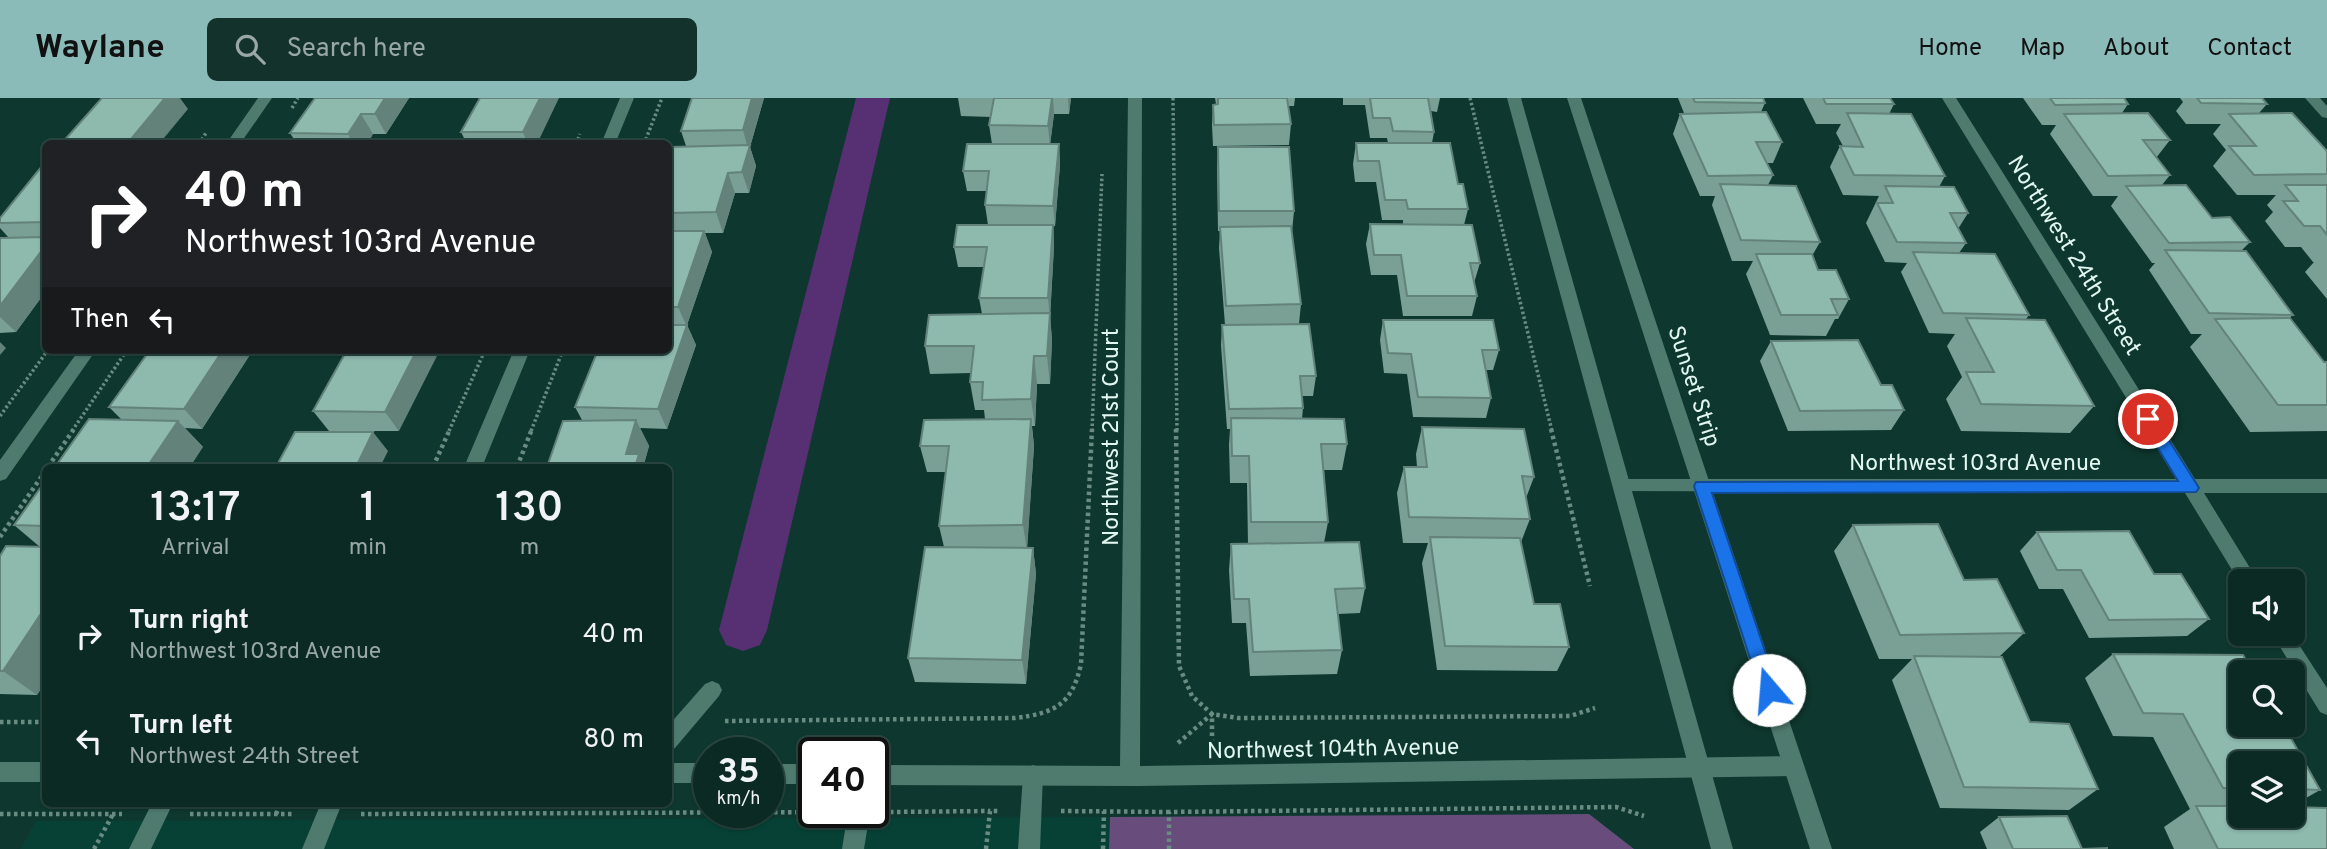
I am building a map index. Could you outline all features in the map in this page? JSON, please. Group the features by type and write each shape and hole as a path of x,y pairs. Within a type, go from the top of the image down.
{"street":[{"path":"236,140 265,98"},
{"path":"610,140 627,98"},
{"name":"Northwest 21st Court","path":"1134,776 1135,98"},
{"path":"1514,98 1722,849"},
{"name":"Sunset Strip","path":"1574,98 1821,849"},
{"name":"Northwest 24th Street","path":"1949,98 2241,569"},
{"path":"2312,98 2327,114"},
{"path":"0,474 85,354"},
{"path":"473,464 520,354"},
{"name":"Northwest 103rd Avenue","path":"1622,486 2327,486"},
{"path":"2290,646 2327,706"},
{"path":"672,737 712,690"},
{"name":"Northwest 104th Avenue","path":"889,775 1134,776 1794,766"},
{"path":"0,772 42,772"},
{"path":"672,773 693,773"},
{"path":"1029,849 1033,775"},
{"path":"140,849 160,808"},
{"path":"313,849 330,808"},
{"path":"853,849 856,828"}],"path":[{"path":"646,140 662,98"},
{"path":"1172,98 1179,666 1192,696 1212,714 1238,718 1570,716 1595,708"},
{"path":"1470,98 1590,586"},
{"path":"685,722 1015,718 1037,716 1056,709 1074,693 1081,677 1083,646 1103,167"},
{"path":"0,416 45,354"},
{"path":"50,464 124,354"},
{"path":"434,464 483,354"},
{"path":"518,464 561,354"},
{"path":"0,537 42,476"},
{"path":"1094,811 1212,714"},
{"path":"0,722 42,722"},
{"path":"276,814 279,807"},
{"path":"1169,849 1169,812 1616,807 1644,816"},
{"path":"0,814 113,814 160,808 276,814 330,808 798,812"},
{"path":"889,812 990,811"},
{"path":"1103,849 1104,811"},
{"path":"94,849 113,814"}],"shaded area":[{"path":"1589,814 1634,849 1109,849 1110,817"},
{"path":"1110,817 1109,849 20,849 36,821 693,819 693,828 784,828 784,818 798,818 798,828 889,828 889,818"}],"building":[{"path":"102,98 165,98 130,140 65,140"},
{"path":"315,98 385,98 375,114 361,114 348,134 290,133"},
{"path":"480,98 540,98 523,132 461,132"},
{"path":"692,98 752,98 743,130 681,131"},
{"path":"994,98 1052,98 1048,126 989,125"},
{"path":"1218,98 1287,98 1291,124 1214,125 1213,105 1218,104"},
{"path":"1370,98 1428,98 1434,132 1393,131 1390,118 1373,118"},
{"path":"1693,98 1763,98 1765,103 1695,102"},
{"path":"1823,98 1890,98 1894,104 1826,104"},
{"path":"2050,98 2124,98 2128,104 2055,105"},
{"path":"2197,98 2262,98 2267,104 2201,103"},
{"path":"1766,112 1782,142 1756,142 1773,175 1708,176 1680,114"},
{"path":"1847,113 1911,114 1945,176 1854,175 1840,146 1863,147"},
{"path":"2148,113 2170,140 2143,140 2170,175 2108,176 2064,114"},
{"path":"2292,113 2327,151 2327,174 2254,175 2229,146 2256,146 2229,114"},
{"path":"1356,143 1450,143 1458,184 1463,184 1468,209 1408,209 1406,200 1385,200 1379,161 1358,161"},
{"path":"967,144 1059,144 1053,206 985,205 989,171 963,171"},
{"path":"750,145 742,172 728,173 716,212 672,213 672,147"},
{"path":"1218,147 1289,147 1294,211 1219,211"},
{"path":"42,166 42,222 0,223 0,218"},
{"path":"1720,184 1796,186 1820,242 1741,240"},
{"path":"2186,185 2212,218 2230,217 2250,242 2169,243 2126,186"},
{"path":"2285,185 2327,185 2327,235 2320,226 2304,226 2283,201 2298,201"},
{"path":"1885,186 1954,187 1968,213 1950,213 1966,243 1897,242 1877,203 1893,203"},
{"path":"1370,224 1472,225 1480,263 1470,263 1477,296 1407,296 1401,255 1374,255"},
{"path":"957,225 1053,225 1048,298 979,298 987,247 954,247"},
{"path":"1291,226 1301,304 1226,306 1220,227"},
{"path":"672,231 704,231 678,307 672,307"},
{"path":"42,237 42,250 0,306 0,238"},
{"path":"2165,250 2246,251 2293,315 2209,313"},
{"path":"1913,252 1995,254 2029,315 1943,313"},
{"path":"1756,254 1812,254 1818,270 1836,270 1849,299 1831,299 1838,315 1781,315"},
{"path":"1050,313 1047,356 1034,356 1031,399 982,400 983,382 970,382 974,346 925,346 929,315"},
{"path":"1966,318 2045,320 2094,406 1981,404 1966,372 1994,372"},
{"path":"2290,318 2324,362 2327,362 2327,405 2278,405 2215,319"},
{"path":"1383,320 1493,320 1499,350 1482,350 1491,398 1418,397 1411,354 1388,353"},
{"path":"1309,324 1316,376 1300,376 1303,408 1229,409 1222,325"},
{"path":"672,325 687,325 658,409 575,407 596,354 672,354"},
{"path":"1858,340 1881,385 1892,385 1904,410 1800,411 1771,341"},
{"path":"147,354 220,354 184,409 109,407"},
{"path":"345,354 415,354 385,412 313,411"},
{"path":"1231,418 1344,419 1347,444 1321,444 1328,522 1251,522 1249,456 1232,456"},
{"path":"89,419 178,421 149,464 57,464"},
{"path":"1031,419 1023,525 939,526 949,446 920,446 924,420"},
{"path":"636,420 626,454 639,454 636,464 548,464 563,421"},
{"path":"1422,427 1524,429 1534,477 1522,476 1530,519 1409,517 1404,467 1427,467"},
{"path":"295,432 373,432 357,464 278,464"},
{"path":"42,486 42,526 14,525"},
{"path":"1938,524 1964,580 1997,579 2024,633 1900,635 1853,525"},
{"path":"2129,531 2154,574 2181,574 2209,619 2109,620 2081,570 2057,570 2037,532"},
{"path":"1430,537 1520,538 1534,604 1560,604 1569,647 1445,646"},
{"path":"1359,542 1365,588 1335,589 1342,650 1253,652 1249,599 1234,599 1231,544"},
{"path":"6,546 42,547 42,612 3,671 0,671 0,556"},
{"path":"925,547 1033,548 1022,660 908,658"},
{"path":"2113,654 2243,655 2246,660 2228,660 2228,737 2290,737 2298,751 2228,751 2228,788 2223,788 2183,714 2143,713"},
{"path":"1914,656 2002,657 2030,722 2069,724 2098,789 1964,787"},
{"path":"2305,763 2320,790 2305,789"},
{"path":"2196,806 2228,806 2228,828 2305,828 2305,807 2327,808 2327,849 2218,849"},
{"path":"2067,816 2082,849 2013,849 1999,817"}],"waterway":[{"path":"743,630 873,98"}],"route":[{"path":"1769,690 1702,486 2190,488 2148,419"}]}
